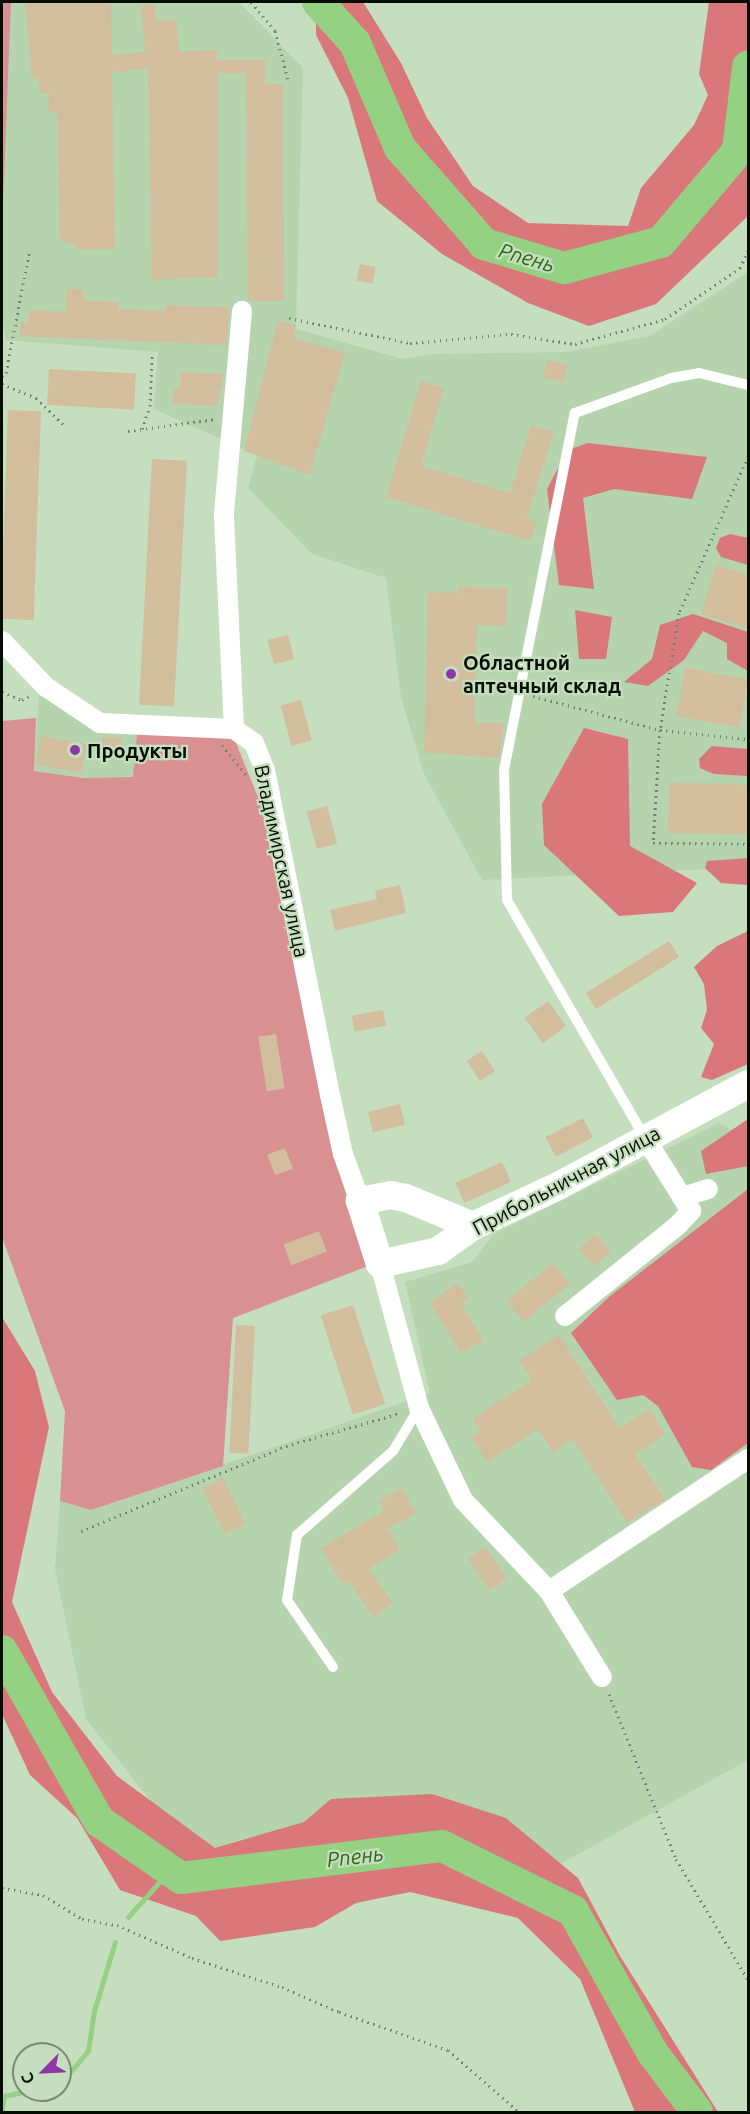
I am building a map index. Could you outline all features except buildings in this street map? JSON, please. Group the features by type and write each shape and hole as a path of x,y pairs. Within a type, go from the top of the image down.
{"street":[{"path":"2,641 46,687 100,723 234,729 224,513 231,417 240,362 242,311"},
{"name":"Владимирская улица","path":"234,729 254,743 266,770 330,1095 343,1154 360,1201"},
{"name":"Прибольничная улица","path":"380,1264 438,1251 473,1226 748,1084"},
{"path":"565,1316 677,1226 691,1211 645,1138"},
{"path":"682,1197 708,1189"},
{"path":"473,1226 406,1198 391,1196 360,1201 380,1264 419,1408 463,1500 549,1591 602,1677"},
{"path":"549,1591 748,1459"}],"lane":[{"path":"645,1138 507,900 504,770 575,413 671,378 699,373 748,385"},
{"path":"333,1667 287,1600 297,1535 393,1451 419,1408"}],"path":[{"path":"250,2 274,30 288,79"},
{"path":"289,318 410,343 511,334 574,344 665,319 741,268 748,251"},
{"path":"2,376 6,373 29,253"},
{"path":"142,429 150,406 152,355"},
{"path":"2,384 36,398 65,426"},
{"path":"128,431 231,417"},
{"path":"748,456 679,614 660,730 653,843 748,844"},
{"path":"2,692 22,700 46,687"},
{"path":"519,693 660,730 748,739"},
{"path":"209,728 250,780"},
{"path":"81,1531 286,1446 419,1408"},
{"path":"602,1677 676,1859 748,1980"},
{"path":"2,1888 43,1895 82,1919 117,1925 192,1958 282,1987 339,2012 448,2050 519,2112"}],"shaded area":[{"path":"2,2 11,2 2,233"},
{"path":"11,2 239,2 303,68 296,329 403,359 434,354 566,352 650,336 748,272 748,867 482,880 424,774 401,697 386,578 312,554 248,488 257,455 154,409 158,352 6,340 2,320 2,233"},
{"path":"316,2 363,2 401,63 427,118 473,186 528,223 628,226 641,188 694,125 708,95 699,74 709,2 748,2 748,216 656,304 589,326 528,303 442,254 377,201 348,98 316,35"},
{"path":"588,443 707,457 692,499 614,489 583,498 594,589 559,585 547,489 568,450"},
{"path":"730,534 748,538 748,565 721,557 716,548 720,538"},
{"path":"575,610 612,617 606,659 579,659"},
{"path":"693,614 748,632 748,671 727,659 727,643 703,631 684,660 648,686 624,682 652,659 660,625"},
{"path":"39,693 137,733 133,777 83,778 34,771"},
{"path":"36,718 34,771 83,778 133,777 137,733 234,738 262,807 333,1152 368,1266 233,1318 223,1466 91,1510 60,1501 65,1411 2,1237 2,721"},
{"path":"584,728 628,739 630,846 697,883 673,912 619,916 544,845 542,804"},
{"path":"712,746 748,749 748,776 714,774 700,768 699,759"},
{"path":"748,858 748,885 721,883 705,868 707,861"},
{"path":"748,931 748,1064 712,1080 701,1077 714,1044 701,1028 707,1010 704,984 694,967 717,946"},
{"path":"748,1119 748,1166 706,1174 701,1151"},
{"path":"719,1123 748,1140 748,1760 499,1898 211,1878 86,1719 55,1569 60,1501 92,1510 430,1393 405,1282 472,1262 494,1234"},
{"path":"748,1189 748,1443 711,1470 692,1467 658,1406 643,1395 617,1400 571,1333 610,1296"},
{"path":"2,1317 35,1371 49,1427 12,1602 52,1692 117,1776 215,1848 304,1822 331,1799 432,1794 506,1818 578,1878 620,1956 718,2112 635,2112 580,1979 518,1918 410,1892 356,1903 315,1927 220,1941 196,1916 120,1890 77,1818 30,1775 2,1714"}],"waterway":[{"name":"Рпень","path":"318,2 355,43 400,148 484,244 564,268 661,242 738,151 748,67"},
{"name":"Рпень","path":"2,1651 99,1821 181,1878 442,1846 573,1911 652,2052 697,2112"},
{"path":"128,1917 170,1870"},
{"path":"72,2070 88,2051 94,2011 115,1942"},
{"path":"2,2110 4,2096 12,2094"}],"place":[{"name":"Областной аптечный склад","path":"451,674"},
{"name":"Продукты","path":"75,750"}]}
